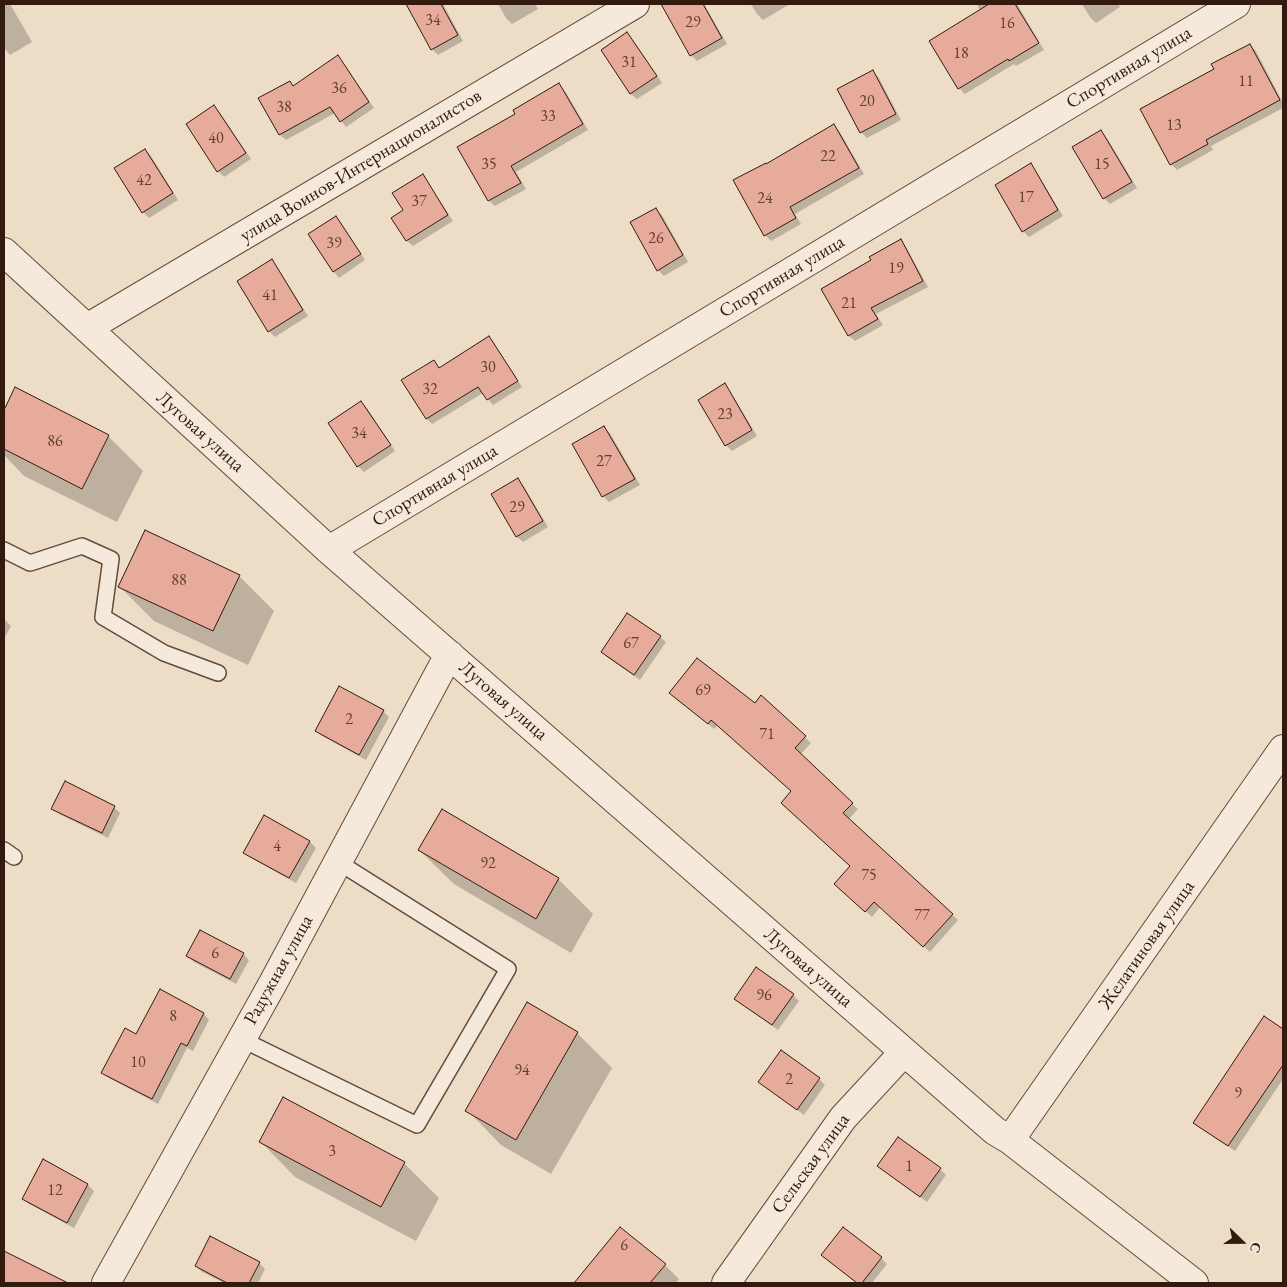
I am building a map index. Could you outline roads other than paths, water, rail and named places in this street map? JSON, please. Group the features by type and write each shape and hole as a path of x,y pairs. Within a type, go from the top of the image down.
{"street":[{"name":"улица Воинов-Интернационалистов","path":"87,328 635,4"},
{"name":"Спортивная улица","path":"329,550 1236,4"},
{"name":"Луговая улица","path":"4,254 329,550 995,1131 1010,1140 1194,1283"},
{"name":"Радужная улица","path":"106,1283 450,655"},
{"name":"Желатиновая улица","path":"1010,1140 1283,749"},
{"name":"Сельская улица","path":"726,1283 843,1118 904,1052"}],"lane":[{"path":"4,550 30,563 82,546 111,559 103,617 164,653 218,673"},
{"path":"241,1039 417,1124 508,969 338,862"}]}
